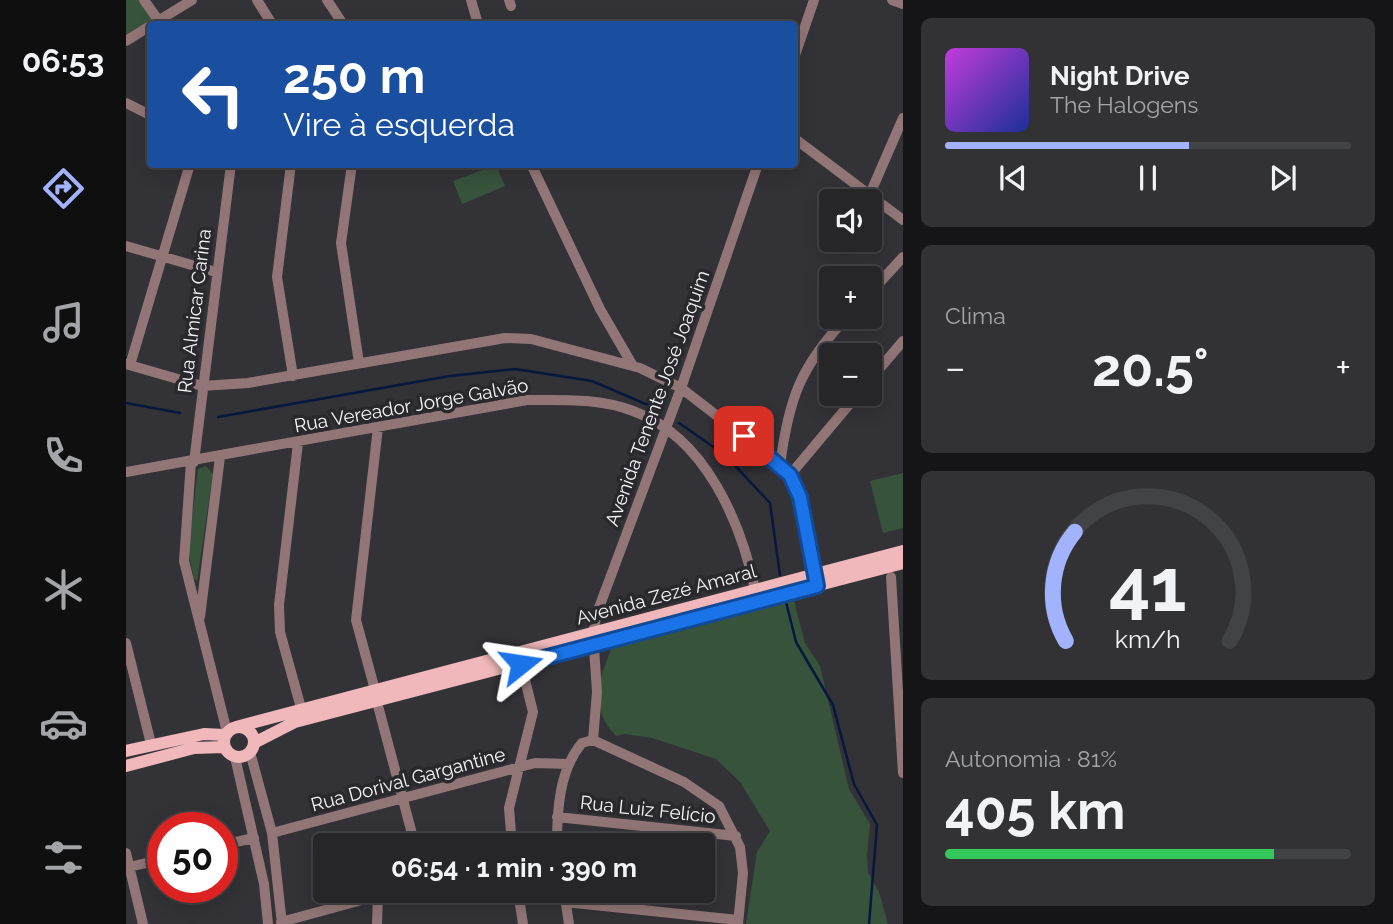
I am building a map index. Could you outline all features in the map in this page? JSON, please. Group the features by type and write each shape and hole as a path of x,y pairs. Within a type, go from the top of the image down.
{"main road":[{"name":"Avenida Zezé Amaral","path":"235,757 295,722 376,696 816,580 903,551"},
{"name":"Avenida Zezé Amaral","path":"816,580 903,564"},
{"name":"Avenida Zezé Amaral","path":"126,766 194,748 301,708 376,696"},
{"path":"235,757 228,735 247,729 252,748"},
{"name":"Avenida Zezé Amaral","path":"126,751 204,734 228,735"}],"street":[{"path":"144,0 154,21"},
{"path":"160,21 192,0"},
{"path":"257,0 270,21"},
{"path":"327,0 341,21"},
{"path":"471,0 477,21"},
{"path":"798,46 814,0"},
{"path":"892,0 903,4"},
{"path":"126,41 147,29"},
{"path":"127,106 147,115"},
{"path":"872,189 903,118"},
{"path":"798,141 863,189"},
{"path":"189,168 128,365 202,386 292,376 505,338 530,339 634,366 681,388 790,475 800,497 816,580"},
{"name":"Rua Almicar Carina","path":"228,735 199,625 183,550 230,168"},
{"path":"291,168 278,277 292,376"},
{"path":"351,168 341,243 359,363"},
{"path":"533,168 600,309 634,366"},
{"name":"Avenida Tenente José Joaquim","path":"593,740 594,638 597,613 681,388 757,168"},
{"path":"882,203 903,220"},
{"path":"126,246 216,272"},
{"path":"882,280 903,257"},
{"path":"780,465 792,400 802,374 823,342 835,329"},
{"path":"882,366 903,341"},
{"name":"Rua Vereador Jorge Galvão","path":"126,472 527,400 589,400 634,411 666,429 716,482 736,524 756,596"},
{"path":"790,475 848,406"},
{"path":"378,427 356,620 412,833"},
{"path":"298,443 279,605 280,632 301,708"},
{"name":"Rua Almicar Carina","path":"199,625 219,457"},
{"path":"879,570 903,584"},
{"path":"891,577 900,666 903,773"},
{"path":"126,643 151,744"},
{"path":"510,833 508,817 533,712 522,658"},
{"path":"557,833 557,817 569,764 582,743 593,740 704,795 719,806 736,836 743,873 738,922 611,903"},
{"path":"252,748 272,833 282,923 351,903"},
{"path":"235,757 254,838 268,924"},
{"name":"Rua Dorival Gargantine","path":"272,833 519,768 553,761 569,764"},
{"name":"Rua Luiz Felício","path":"557,817 736,836"},
{"path":"238,842 254,838"},
{"path":"126,853 143,924"},
{"path":"129,867 147,863"},
{"path":"377,924 378,903"},
{"path":"520,903 523,924"},
{"path":"565,903 569,924"}],"green space":[{"path":"126,0 142,0 155,18 126,35"},
{"path":"488,168 497,168 505,186 462,204 453,181"},
{"path":"206,466 213,474 197,581 194,579 188,550 198,469"},
{"path":"903,473 903,528 883,533 870,481"},
{"path":"794,601 805,643 820,666 849,789 870,824 868,872 879,892 888,924 746,924 757,852 770,831 740,782 716,759 652,738 625,734 616,736 602,714 599,703 600,682 612,647"}],"waterway":[{"path":"218,417 450,376 515,369 592,381 655,408"},
{"path":"126,403 180,413"},
{"path":"679,423 725,455 770,503 780,575"},
{"path":"786,602 796,642 833,705 854,784 877,825 869,924"}],"route":[{"path":"521,664 817,586 800,497 790,475 744,436"}]}
